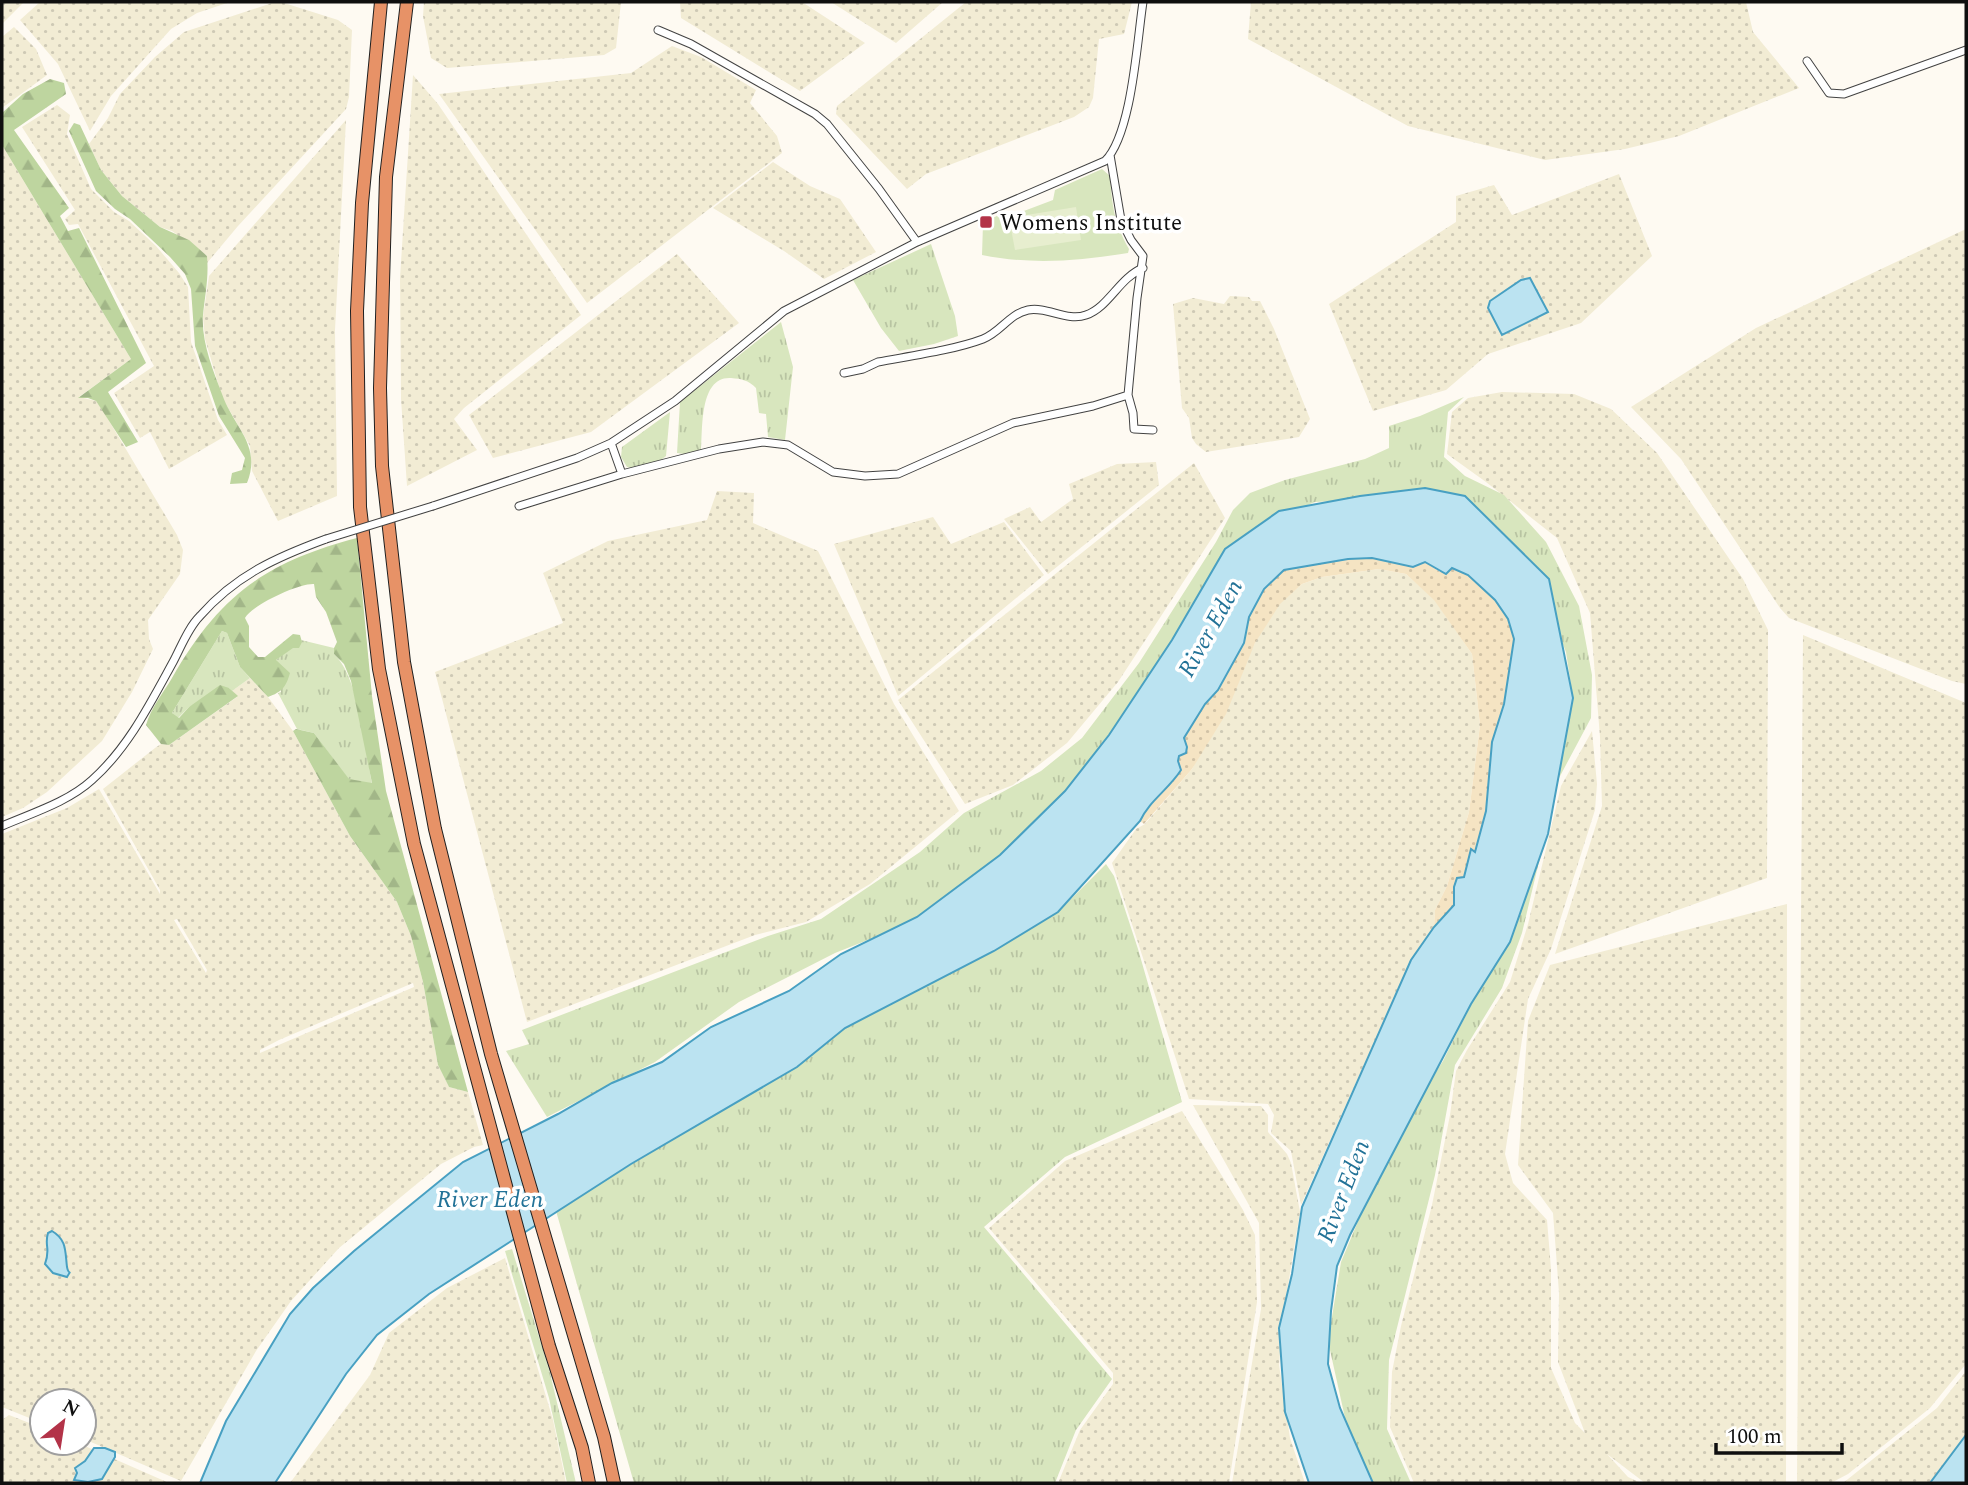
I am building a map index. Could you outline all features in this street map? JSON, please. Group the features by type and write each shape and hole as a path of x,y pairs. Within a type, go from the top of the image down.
{"highway":[{"path":"381,2 362,203 358,311 360,506 379,669 411,831 473,1068 550,1346 582,1448 589,1483"},
{"path":"407,2 386,177 381,314 382,466 404,662 435,829 491,1054 604,1437 614,1483"}],"street":[{"path":"2,826 76,792 91,781 137,727 198,617 230,588 268,562 326,539 577,458 611,443 675,401 784,312 917,242 1097,166 1110,155 1126,117 1143,2"},
{"path":"658,30 691,44 816,114 879,189 917,242"},
{"path":"1807,61 1829,93 1844,94 1966,50"},
{"path":"1110,155 1121,220 1143,256 1128,395 1135,429 1153,430"},
{"path":"844,373 878,362 985,338 1013,316 1027,310 1042,309 1084,316 1098,308 1122,282 1143,268"},
{"path":"519,506 622,474 719,449 763,442 788,445 833,472 865,476 898,474 1013,423 1093,406 1128,395"},
{"path":"611,443 622,474"}],"shaded area":[{"path":"2,2 24,2 2,24"},
{"path":"40,2 230,2 197,13 171,29 111,96 90,131 58,64 20,20"},
{"path":"275,2 338,20 352,30 346,109 207,263 207,256 172,231 160,227 122,196 101,170 89,144 108,118 120,94 155,57 184,32"},
{"path":"424,2 621,2 616,48 604,55 447,68 431,58 423,16"},
{"path":"680,2 802,2 865,43 800,91 681,18"},
{"path":"831,2 943,2 896,43"},
{"path":"966,2 1132,2 1124,34 1099,39 1093,98 1089,107 1074,117 926,174 907,189 836,114 837,106"},
{"path":"1251,2 1746,2 1753,32 1799,88 1679,136 1625,149 1545,160 1408,126 1248,39"},
{"path":"14,27 36,49 47,75 2,108 2,37"},
{"path":"672,46 701,57 756,90 750,103 777,136 782,153 587,303 439,94 631,73"},
{"path":"413,75 438,104 581,315 464,408 454,419 477,450 407,486 401,399 400,278"},
{"path":"57,105 70,115 67,134 91,189 114,212 129,221 156,246 188,287 191,342 218,420 227,435 169,469 150,432 140,438 114,393 154,366 78,224 69,225 65,219 75,210 22,127"},
{"path":"346,120 335,330 337,496 278,521 252,471 250,446 222,397 205,339 203,317 209,276"},
{"path":"2,145 131,359 79,397 96,401 105,414 177,535 183,550 180,574 148,620 149,639 153,649 132,692 102,741 47,792 23,808 2,817"},
{"path":"773,162 810,186 840,199 876,252 824,279 713,208"},
{"path":"1619,174 1652,256 1581,323 1488,354 1446,390 1373,411 1329,304 1456,222 1456,196 1494,185 1512,215"},
{"path":"1966,229 1966,684 1789,618 1681,459 1631,407 1756,328"},
{"path":"677,254 739,323 591,432 493,458 469,415"},
{"path":"1230,296 1249,297 1252,301 1260,301 1310,419 1299,437 1206,452 1192,438 1189,418 1182,408 1173,304 1193,298 1224,304"},
{"path":"1502,392 1574,394 1611,409 1657,453 1743,579 1768,630 1767,878 1555,954 1602,806 1600,737 1590,613 1557,538 1447,454 1452,412 1468,398"},
{"path":"1156,462 1159,485 1048,574 1004,519 1030,507 1041,522 1073,499 1069,484 1117,464"},
{"path":"1194,463 1225,518 1118,682 1067,743 1013,785 965,804 898,700"},
{"path":"717,491 754,493 753,523 818,551 894,704 959,811 870,884 806,922 755,935 527,1022 435,672 563,623 543,573 608,541 707,520"},
{"path":"933,517 951,544 1004,522 1044,575 898,696 834,544"},
{"path":"1379,569 1406,574 1434,599 1472,654 1480,725 1469,812 1447,886 1435,910 1434,927 1411,960 1301,1205 1291,1151 1271,1133 1274,1115 1268,1104 1189,1099 1112,863 1136,829 1145,824 1192,769 1263,627 1280,603 1302,584 1322,577"},
{"path":"1803,635 1966,703 1966,1364 1930,1408 1848,1474 1831,1483 1797,1483"},
{"path":"250,678 268,697 293,731 350,836 397,902 411,936 423,982 438,1065 449,1087 468,1092 483,1145 441,1164 339,1248 291,1301 256,1351 181,1481 98,1445 98,1387 28,1387 28,1417 2,1407 2,834 67,808 99,789 160,894 103,789 155,748 161,744 169,745 237,697 232,691","holes":["177,919 207,970 206,973 174,920","413,983 414,987 260,1053 260,1050 279,1040"]},
{"path":"1592,731 1597,784 1595,810 1551,949 1528,999 1505,1154 1513,1183 1547,1220 1551,1269 1551,1368 1575,1423 1585,1433 1558,1362 1559,1293 1553,1213 1518,1165 1528,1021 1550,965 1787,904 1786,1483 1645,1483 1607,1454 1628,1477 1641,1483 1414,1483 1390,1427 1392,1372 1432,1205 1456,1071 1510,982 1528,924 1561,786"},
{"path":"1193,1105 1261,1106 1268,1115 1268,1132 1287,1154 1291,1163 1300,1212 1283,1316 1279,1365 1290,1438 1305,1483 1232,1483 1261,1309 1259,1223"},
{"path":"1182,1111 1243,1210 1255,1235 1257,1302 1229,1483 1058,1483 1080,1430 1113,1384 1113,1373 989,1228 1065,1161"},
{"path":"505,1258 553,1420 566,1483 290,1483 370,1375 389,1333 447,1288"},
{"path":"1966,1371 1966,1441 1935,1483 1843,1483 1937,1408"},
{"path":"9,1415 28,1422 28,1457 98,1457 98,1452 169,1483 2,1483 2,1420"}],"green space":[{"path":"50,79 64,83 66,94 14,130 69,208 60,216 68,231 79,228 146,363 108,392 138,442 126,447 96,401 78,398 131,359 2,145 2,113 23,94"},
{"path":"74,123 80,125 101,170 122,196 160,227 189,240 207,256 204,335 222,394 249,447 251,470 247,483 230,484 232,473 242,470 245,458 219,416 195,346 191,289 185,274 130,219 96,191 69,131"},
{"path":"1102,169 1110,176 1115,214 1129,249 1128,253 1055,261 982,255 983,224 1000,214 1008,217 1053,200 1055,190"},
{"path":"1076,207 1081,240 1015,250 1009,218"},
{"path":"931,244 955,316 958,336 899,351 881,328 853,280"},
{"path":"781,322 793,367 785,440 768,437 766,414 759,413 756,388 745,380 731,378 713,385 708,394 701,451 677,453 680,402"},
{"path":"1464,397 1448,412 1444,457 1465,476 1504,495 1546,542 1579,606 1592,675 1591,718 1559,778 1522,933 1502,988 1455,1065 1435,1175 1389,1360 1387,1429 1411,1483 1373,1483 1351,1445 1328,1341 1341,1262 1390,1145 1443,1061 1482,983 1548,749 1571,685 1566,652 1541,588 1417,497 1315,502 1264,524 1129,718 1079,772 1046,825 926,917 835,953 739,1002 655,1062 547,1117 506,1051 529,1044 522,1030 768,936 821,919 920,852 964,813 1041,771 1082,738 1139,663 1216,542 1233,510 1250,493 1285,480 1365,459 1389,448 1389,426"},
{"path":"670,412 666,456 648,466 627,467 621,457 622,447"},
{"path":"357,538 372,696 386,791 468,1092 449,1087 438,1065 423,982 411,936 397,902 350,836 293,731 296,729 314,733 349,779 372,783 351,681 344,664 334,654 337,642 326,612 316,597 314,584 276,596 245,618 249,626 249,647 258,657 265,657 293,634 300,635 302,642 299,648 293,648 276,660 290,673 280,691 268,697 240,667 227,633 222,631 172,713 179,718 189,707 220,685 229,688 238,696 169,745 161,744 146,725 190,649 227,604 270,571 296,558"},
{"path":"222,631 227,633 240,667 250,678 232,691 229,688 189,707 178,718 175,717 172,713"},
{"path":"301,640 334,648 334,654 350,679 360,714 372,784 349,780 314,733 297,729 278,693 281,692 276,660"},
{"path":"1106,864 1114,876 1138,949 1182,1102 1065,1157 984,1227 1112,1379 1076,1430 1055,1483 634,1483 556,1211 713,1114 797,1067 845,1028 994,951 1058,912"},
{"path":"512,1249 550,1373 576,1483 567,1483 549,1398 505,1251"}],"sand":[{"path":"1372,558 1413,567 1425,562 1440,572 1452,568 1468,575 1495,600 1508,619 1514,639 1504,704 1492,742 1486,811 1475,852 1471,849 1464,877 1454,887 1454,905 1434,927 1435,910 1447,886 1469,812 1480,725 1472,654 1434,600 1406,574 1379,569 1322,577 1302,584 1280,604 1255,643 1226,714 1192,769 1144,824 1140,821 1181,770 1178,761 1184,739 1205,704 1218,690 1244,643 1249,617 1272,579 1284,570 1348,559"}],"water":[{"path":"1530,278 1548,312 1502,335 1488,308 1490,301 1521,280"},
{"name":"River Eden","path":"1425,488 1465,496 1549,579 1573,698 1548,834 1510,942 1471,1004 1350,1235 1337,1266 1328,1364 1340,1408 1373,1483 1309,1483 1285,1412 1279,1328 1292,1274 1302,1207 1411,960 1434,927 1454,905 1457,878 1464,877 1471,849 1475,852 1486,811 1492,742 1504,704 1514,639 1508,619 1495,600 1468,575 1452,568 1446,574 1425,562 1413,567 1372,558 1348,559 1284,570 1264,589 1249,617 1244,643 1218,690 1205,704 1184,738 1186,753 1179,756 1178,761 1181,770 1140,821 1058,912 994,951 845,1028 797,1067 631,1164 429,1294 377,1335 346,1374 275,1483 200,1483 226,1421 290,1314 313,1288 354,1251 463,1162 612,1083 662,1062 711,1027 789,991 841,954 917,917 1000,855 1065,791 1109,735 1172,640 1225,549 1279,511 1360,496"},
{"path":"52,1231 64,1246 70,1273 67,1277 53,1273 45,1264 47,1237"},
{"path":"1966,1435 1966,1483 1930,1483"},
{"path":"98,1448 115,1452 115,1457 102,1479 88,1482 74,1480 77,1473 75,1468 88,1457 98,1457"}],"place":[{"name":"Womens Institute","path":"986,222"}]}
